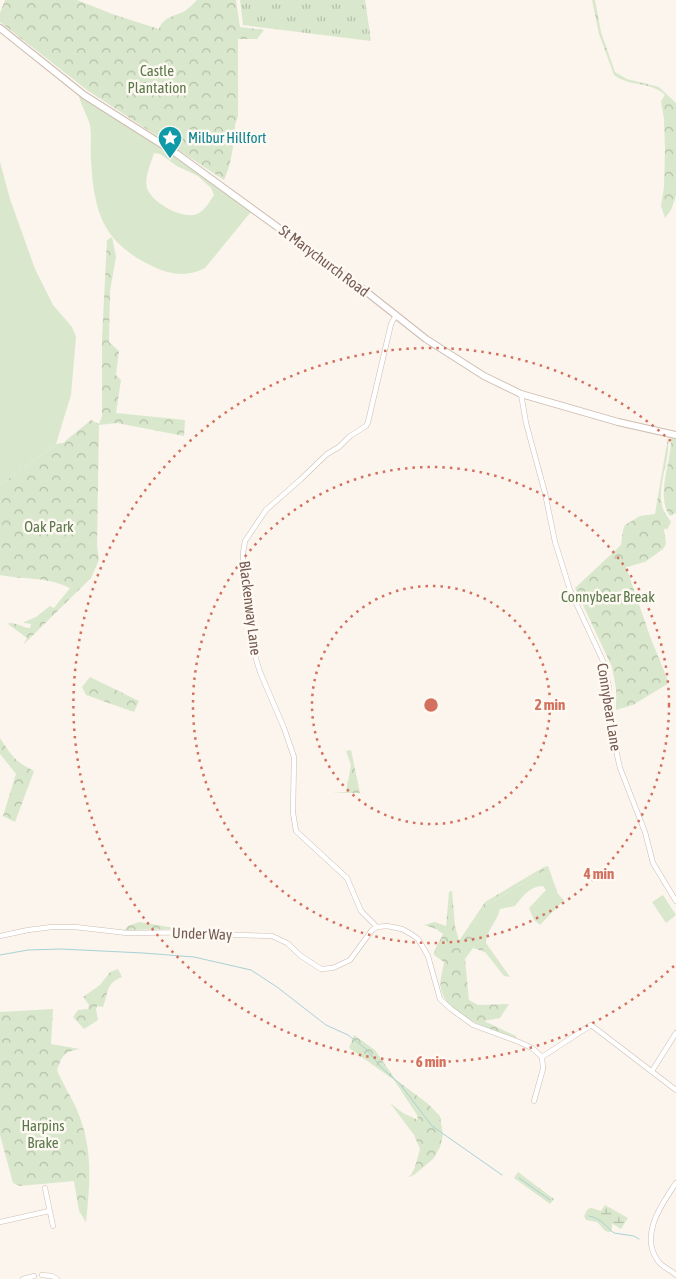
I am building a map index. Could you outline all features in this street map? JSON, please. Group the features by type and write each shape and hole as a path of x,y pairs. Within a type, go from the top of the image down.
{"street":[{"name":"St Marychurch Road","path":"0,28 84,95 185,160 350,280 426,339 484,376 521,394 618,422 676,435"},
{"name":"Blackenway Lane","path":"377,927 361,911 347,878 296,830 293,813 294,756 260,672 253,649 251,618 247,605 243,573 243,553 245,541 266,510 327,454 366,426 377,379 396,315"},
{"name":"Connybear Lane","path":"521,394 526,423 555,542 570,590 603,661 609,687 610,723 620,768 645,832 653,863 676,901"},
{"path":"377,927 387,926 402,929 418,939 428,956 440,999 456,1014 473,1025 532,1048 542,1058 543,1069 534,1101"},
{"name":"Under Way","path":"0,936 52,927 74,927 127,933 211,932 272,936 287,944 321,969 333,968 350,960 372,930 377,927"},
{"path":"542,1058 591,1025 676,1090"},
{"path":"652,1071 676,1033"},
{"path":"676,1183 655,1219 651,1231 651,1239 653,1252 658,1261 676,1275"},
{"path":"45,1188 52,1226"},
{"path":"0,1222 49,1211"},
{"path":"42,1275 52,1276 57,1279"},
{"path":"23,1279 34,1276"}],"green space":[{"name":"Castle Plantation","path":"5,0 77,0 159,29 166,19 185,11 197,0 236,0 240,27 264,30 257,39 238,39 238,117 228,171 224,180 87,90 0,22 0,13"},
{"path":"240,0 365,0 371,41 243,25"},
{"path":"592,0 595,0 601,32 615,72 627,79 659,87 676,103 676,196 671,210 665,218 661,206 664,187 665,150 664,119 661,101 665,95 653,88 620,79 614,75 599,34"},
{"path":"80,95 105,110 120,122 152,140 254,212 250,213 205,268 186,274 160,270 137,258 112,237 104,224 95,196 92,179 90,125 79,97","holes":["154,153 160,154 177,166 198,176 211,188 214,195 201,212 193,215 177,213 155,199 150,193 146,184 148,170"]},
{"path":"0,162 10,199 35,269 53,305 72,327 76,337 71,395 56,444 0,485"},
{"name":"Oak Park","path":"112,237 116,257 110,291 109,342 119,351 116,375 121,380 116,413 185,420 184,436 117,423 99,425 97,545 99,560 91,578 23,645 27,638 8,624 14,623 30,628 31,624 24,622 36,617 50,606 54,608 70,588 43,580 0,575 0,485 56,444 63,443 91,420 99,424 102,416 102,338 107,240"},
{"name":"Connybear Break","path":"668,437 668,454 661,489 663,510 671,522 667,530 666,528 664,530 666,544 663,549 645,562 626,567 651,639 669,683 633,705 616,710 616,689 612,667 575,588 621,545 625,525 640,516 655,514"},
{"path":"671,438 676,439 676,513 670,516 664,499 664,489"},
{"path":"90,677 139,701 134,712 86,695 82,687"},
{"path":"0,738 14,758 34,771 15,822 3,816 16,774 0,754"},
{"path":"351,750 360,793 333,793 346,792 351,765 346,751"},
{"path":"548,866 558,894 564,900 540,925 534,920 529,908 546,890 543,886 538,886 527,892 515,906 500,909 488,934 486,943 510,977 504,976 470,933 486,906 545,870 544,867"},
{"path":"544,867 545,870 486,906 471,932 485,952 473,948 465,959 469,1000 478,1005 509,1004 500,1018 484,1021 516,1036 517,1039 461,1015 445,999 441,989 444,962 434,955 443,934 436,929 424,925 435,922 446,926 449,892 452,891 455,926 459,941 485,902"},
{"path":"663,895 676,915 666,923 652,902"},
{"path":"139,922 181,929 124,930 128,926"},
{"path":"118,969 122,977 108,989 103,1007 97,1006 98,1020 84,1029 73,1017 78,1010 88,1009 89,1005 83,997 100,985 110,972"},
{"name":"Harpins Brake","path":"53,1009 51,1044 80,1049 70,1051 65,1055 57,1070 77,1109 87,1142 89,1194 86,1222 79,1211 74,1181 20,1186 13,1183 0,1135 0,1012"},
{"path":"354,1035 375,1050 395,1079 427,1103 440,1116 443,1135 440,1147 433,1159 414,1175 408,1177 415,1167 420,1149 414,1135 390,1103 403,1113 418,1120 417,1115 394,1080 349,1048"},
{"path":"518,1172 554,1199 550,1204 514,1178"},
{"path":"605,1205 628,1218 621,1229 598,1215"},
{"path":"590,1208 604,1213 610,1219 612,1223 611,1232 605,1230 597,1222 586,1220 584,1216"}],"waterway":[{"path":"0,955 28,950 61,949 143,953 194,957 251,970 277,987 326,1025 348,1035 366,1049 382,1068 400,1084 432,1126 502,1175"},
{"path":"519,1178 550,1200"},
{"path":"589,1216 600,1220 614,1233 634,1236 639,1239"}],"place":[{"name":"Milbur Hillfort","path":"170,159"}]}
